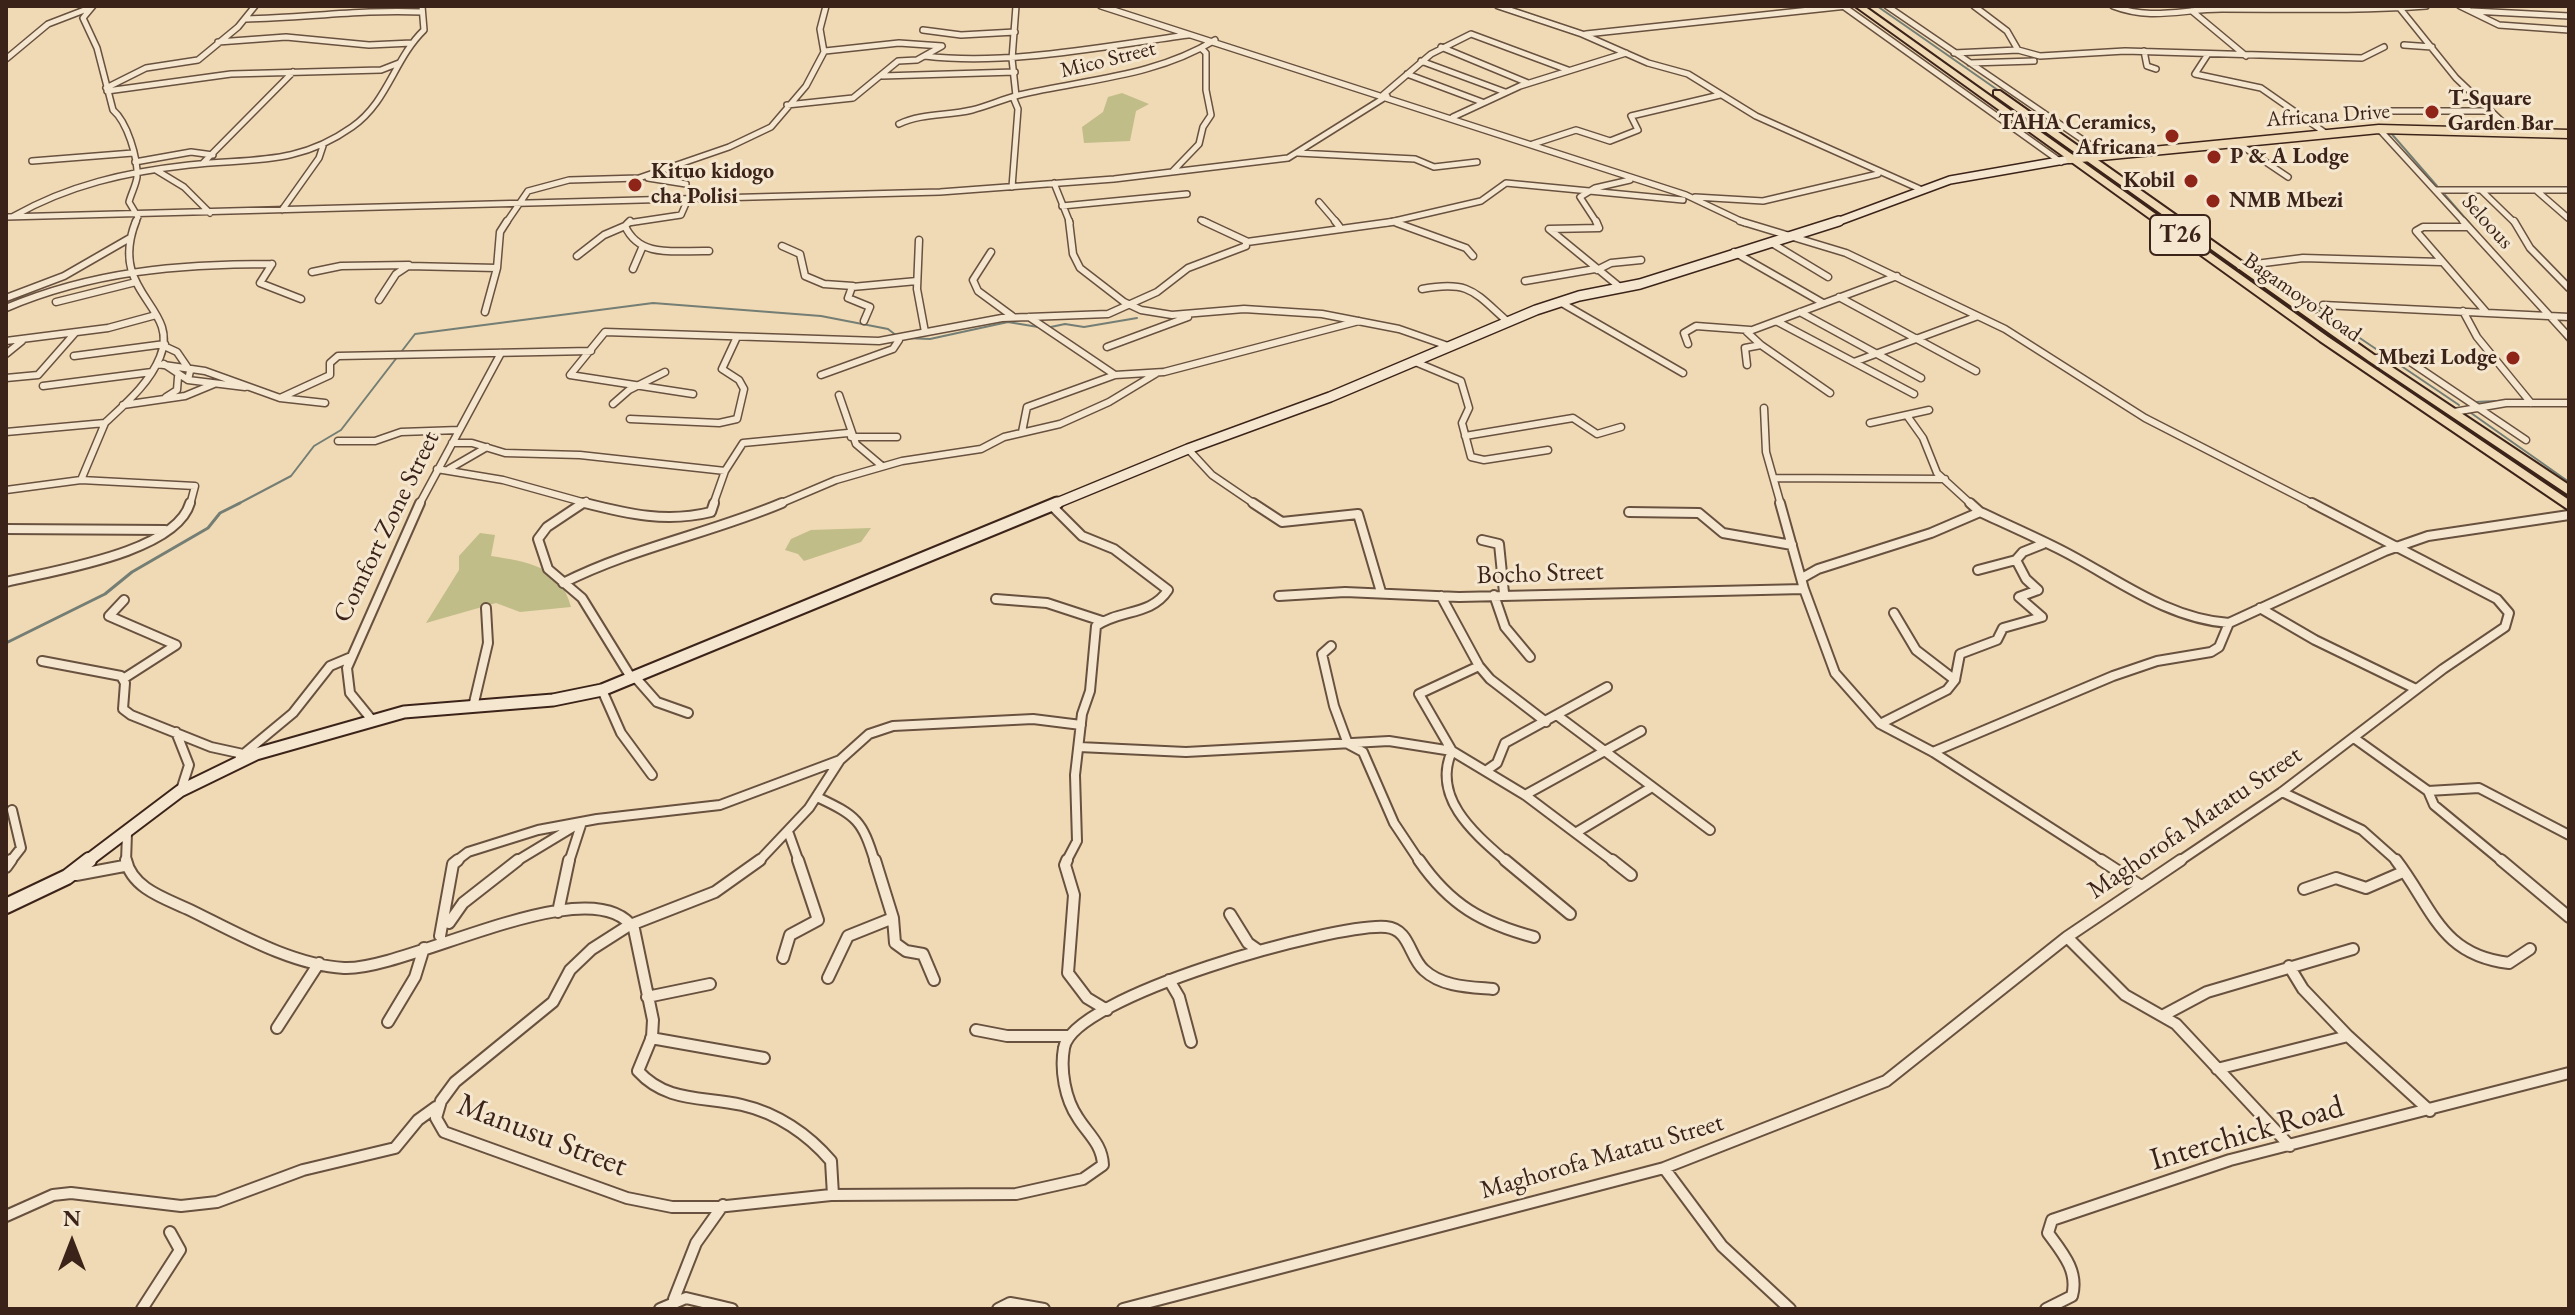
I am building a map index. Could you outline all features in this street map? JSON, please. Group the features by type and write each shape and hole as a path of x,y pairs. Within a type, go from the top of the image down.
{"highway":[{"name":"Bagamoyo Road","path":"1859,6 2066,160 2569,506"},
{"name":"Bagamoyo Road","path":"1872,6 2373,359 2569,491"}],"main road":[{"name":"Africana Drive","path":"2066,160 2324,132 2379,129 2569,134"}],"street":[{"path":"107,90 146,68 197,60 246,19 255,6"},
{"path":"639,178 752,137 780,119 787,105 806,86 825,51 820,29 826,6"},
{"path":"1012,187 1018,109 1013,55 1016,6"},
{"path":"1101,6 1215,40 1452,117 1631,180 1686,195 1739,202 1763,201 1880,174"},
{"path":"1498,6 1688,74 1756,116 1880,174 1922,190"},
{"path":"1582,34 1845,6 2066,160"},
{"path":"1887,6 2105,155"},
{"path":"1974,6 2007,31 2018,50"},
{"path":"2113,6 2132,15 2217,8 2305,10 2426,6"},
{"path":"2299,6 2305,10"},
{"path":"2460,6 2496,25 2569,30"},
{"path":"2538,6 2553,15"},
{"path":"8,56 48,24 90,7"},
{"path":"81,480 105,423 160,364 165,330 136,282 127,253 137,215 129,202 136,167 107,90 97,48 83,18 90,7"},
{"path":"2399,7 2456,78 2512,131"},
{"path":"136,167 155,170 296,155 323,146 379,103 399,63 424,30 422,9 331,17 246,19"},
{"path":"2191,11 2247,56"},
{"path":"2471,11 2569,16"},
{"path":"923,30 961,35 1015,32"},
{"path":"787,105 849,100 862,94 898,61 925,56 949,59 1013,55 1193,34"},
{"path":"9,217 1012,187 1284,159 1385,96 1421,61 1441,47 1473,34 1568,70"},
{"path":"218,42 286,37 369,45 412,43"},
{"path":"825,51 877,48 915,40 942,45 925,56"},
{"name":"Mico Street","path":"899,124 915,118 970,110 1015,96 1114,80 1202,49 1215,40"},
{"path":"2404,45 2433,47"},
{"path":"1441,47 1528,83"},
{"path":"1954,53 2018,50 2040,56 2144,51 2363,58 2384,47"},
{"path":"1173,171 1199,144 1211,115 1206,90 1206,53 1202,49"},
{"path":"2144,51 2147,66 2156,69"},
{"path":"1452,117 1528,83 1626,53"},
{"path":"2208,54 2195,74 2261,88 2324,132"},
{"path":"1421,61 1505,92"},
{"path":"1969,63 2034,61"},
{"path":"107,90 226,75 381,70 399,63"},
{"path":"381,70 389,80"},
{"path":"203,164 293,72"},
{"path":"881,76 1015,72"},
{"path":"1407,74 1482,102"},
{"path":"1532,144 1576,130 1610,141 1638,130 1631,116 1720,95"},
{"path":"2386,111 2489,111"},
{"name":"Seloous","path":"2379,129 2569,337"},
{"path":"2235,141 2288,177"},
{"path":"282,210 319,158 323,146"},
{"path":"9,217 53,193 136,167 191,152 213,155"},
{"path":"32,161 76,155 133,153"},
{"path":"1298,153 1415,159 1438,167 1477,162"},
{"path":"6,906 67,877 180,791 235,763 404,712 569,698 602,690 1188,449 1330,397 1560,302 1621,288 1815,230 1969,175 2066,160"},
{"path":"155,170 184,187 210,213"},
{"path":"485,312 497,268 500,232 528,191 584,179 672,179 686,184"},
{"path":"1621,288 1549,229 1599,228 1594,216 1578,199 1587,191 1631,180"},
{"path":"1054,183 1068,216 1070,239 1079,266 1128,307 1148,314 1193,315 1255,309 1359,321 1448,346"},
{"path":"1201,220 1247,242 1339,226 1397,223 1483,200 1506,183 1700,201"},
{"path":"2436,190 2569,190"},
{"path":"2482,191 2513,220 2530,248 2569,288"},
{"path":"2536,191 2568,218"},
{"path":"1062,206 1187,194"},
{"name":"Maghorofa Matatu Street","path":"1123,1309 1664,1168 1802,1117 1886,1081 2067,937 2282,792 2416,689 2505,627 2509,613 2497,599 2145,418 2005,329 1897,275 1833,248 1716,212 1686,195"},
{"path":"577,256 604,235 631,220 678,217 688,199"},
{"path":"1319,202 1339,226"},
{"path":"1397,223 1466,248 1473,256"},
{"path":"625,226 632,241 642,248 709,251"},
{"path":"2468,227 2418,228 2419,235 2487,313"},
{"path":"6,298 95,260 131,237"},
{"path":"919,240 917,281 925,332"},
{"path":"693,394 643,384 570,377 604,332 736,339 899,340 925,332 1013,317 1096,316 1128,307 1163,289 1178,273 1241,250 1247,242"},
{"path":"1770,242 1828,277"},
{"path":"782,246 800,254 805,276 816,282 854,286 917,281"},
{"path":"633,269 642,248"},
{"path":"991,252 973,280 978,291 1013,317"},
{"path":"1734,252 1823,303"},
{"path":"95,260 127,253"},
{"path":"2240,266 2303,258 2441,262"},
{"path":"1525,281 1641,260"},
{"path":"6,308 68,282 131,269 203,263 272,264 260,283 301,299"},
{"path":"312,272 341,266 407,263 408,266"},
{"path":"379,300 396,274 408,266 497,268"},
{"path":"1688,344 1684,333 1696,326 1750,330 1897,275"},
{"path":"56,302 136,282"},
{"path":"1422,289 1451,282 1469,285 1508,322"},
{"path":"854,286 848,298 870,308 864,321"},
{"path":"1839,297 1976,371"},
{"path":"1560,302 1683,373"},
{"path":"2323,305 2569,317"},
{"path":"2463,311 2477,337 2531,403"},
{"path":"1800,312 1921,378"},
{"path":"6,341 75,333 156,315"},
{"path":"1107,347 1193,315"},
{"path":"1854,362 1911,338 1978,316"},
{"path":"1029,317 1045,331 1063,337 1115,375"},
{"path":"1022,432 1025,411 1031,404 1115,375 1157,373 1359,321"},
{"path":"1778,322 1914,394"},
{"path":"1750,330 1747,334 1830,393"},
{"path":"6,378 38,375 75,333"},
{"path":"630,419 719,423 737,419 744,389 739,380 722,369 736,339"},
{"path":"6,354 23,340"},
{"path":"821,375 893,349 899,340"},
{"path":"74,356 164,345 177,352 190,371 188,380"},
{"path":"1747,365 1745,348 1761,345"},
{"path":"280,398 330,375 330,363 338,356 591,351"},
{"name":"Comfort Zone Street","path":"372,720 348,692 345,671 349,658 407,526 501,353"},
{"path":"2373,359 2397,353 2526,440"},
{"path":"1413,361 1461,381 1469,408 1462,423 1469,456 1479,460 1548,450"},
{"path":"160,364 184,365 280,398 325,403"},
{"path":"160,364 188,380 247,387"},
{"path":"43,386 152,372"},
{"path":"613,404 629,390 665,372"},
{"path":"563,583 593,568 712,532 809,490 882,466 929,455 981,449 1022,432 1060,424 1100,406 1157,373"},
{"path":"161,399 177,390 178,377"},
{"path":"223,385 234,380"},
{"path":"123,405 185,396 214,384"},
{"path":"839,395 850,435 861,454 882,466"},
{"path":"2454,412 2474,407 2569,403"},
{"path":"1764,408 1762,431 1804,589 1828,662 1880,724 1933,752 2141,886"},
{"path":"1870,423 1929,410"},
{"path":"1908,417 1923,438 1937,473 1980,512 2074,557 2134,593 2214,622 2229,623 2396,547 2464,528 2569,515"},
{"path":"1465,436 1573,418 1597,434 1621,427"},
{"path":"6,432 105,423"},
{"path":"338,441 375,441 401,432 459,430"},
{"path":"437,469 501,477 625,515 702,515 714,507 725,471 743,443 850,435 897,437"},
{"path":"452,443 487,447 505,453 580,455 725,471"},
{"path":"448,469 487,447"},
{"path":"1188,449 1212,475 1282,522 1358,514 1381,592"},
{"path":"1774,478 1945,479"},
{"path":"6,490 81,480 195,486 187,508 168,530 121,555 6,582"},
{"path":"586,501 538,537 548,569 592,612 633,678 655,703 669,710 688,713"},
{"path":"996,599 1047,603 1102,621 1151,609 1168,590 1114,549 1082,536 1051,505"},
{"path":"1629,512 1699,513 1723,533 1792,545"},
{"path":"1802,578 1818,569 1931,533 1980,512"},
{"path":"6,529 168,530"},
{"path":"1482,540 1498,542 1504,593"},
{"path":"1978,570 2016,560 2023,552 2043,544"},
{"path":"1880,724 1942,693 1955,680 1960,654 1997,640 2003,628 2042,617 2019,597 2038,590 2022,575 2016,560"},
{"name":"Bocho Street","path":"1279,596 1381,592 1441,596 1804,589"},
{"path":"1494,595 1505,627 1530,657"},
{"path":"1441,596 1479,666 1490,679 1546,722"},
{"path":"42,661 123,679 176,645 109,616 124,600"},
{"path":"473,707 488,643 486,608"},
{"path":"2260,608 2315,640 2416,689"},
{"path":"1894,613 1916,650 1955,680"},
{"path":"1102,621 1095,630 1090,691 1081,725 1074,794 1077,841 1065,865 1075,896 1067,965 1076,985 1086,997 1107,1010"},
{"path":"1933,752 2113,676 2157,661 2211,652 2219,647 2229,623"},
{"path":"1331,646 1322,654 1334,706 1348,744 1363,752 1382,806 1443,887 1482,920 1534,937"},
{"path":"235,763 301,705 310,687 326,670 349,658"},
{"path":"1452,751 1419,694 1479,666"},
{"path":"123,679 123,709 141,720 211,747 243,754"},
{"path":"1487,770 1497,763 1505,743 1607,687"},
{"path":"602,690 621,733 652,775"},
{"path":"1558,716 1710,830"},
{"path":"630,922 697,901 769,854 789,834 817,797 840,760 869,734 893,726 1033,719 1081,725"},
{"path":"176,731 189,765 180,791"},
{"path":"1525,795 1641,731"},
{"path":"2354,738 2428,791 2434,805 2569,917"},
{"path":"1079,747 1186,752 1389,741 1452,751 1525,795 1631,875"},
{"path":"1452,751 1445,766 1449,795 1459,810 1493,848 1570,914"},
{"path":"445,938 453,864 458,858 518,836 582,822 720,805 840,760"},
{"path":"1577,832 1652,787"},
{"path":"2428,791 2479,788 2569,835"},
{"path":"2282,792 2374,839 2403,872 2434,922 2475,958 2509,963 2530,949"},
{"path":"817,797 854,815 864,827 893,918 895,943 906,951 923,954 934,980"},
{"path":"6,867 18,857 21,848 12,810"},
{"path":"558,912 571,852 582,822"},
{"path":"445,938 463,903 476,896 499,874 582,822"},
{"path":"127,833 124,866 132,879 172,902 319,963 360,966 424,948 445,938 517,920 558,912 607,910 630,922 637,935 653,1017 651,1038 638,1071 650,1085 678,1096 753,1108 798,1131 831,1161 833,1195"},
{"path":"783,958 790,935 818,920 789,834"},
{"path":"67,877 124,866"},
{"path":"2304,889 2336,878 2366,888 2403,872"},
{"path":"1230,914 1248,943 1259,951"},
{"path":"828,978 848,936 893,918"},
{"name":"Manusu Street","path":"630,922 573,966 557,998 459,1078 436,1107 436,1125 444,1132 650,1204 680,1208 723,1205"},
{"path":"976,1030 1007,1036 1068,1036 1107,1010 1214,962 1384,926 1406,937 1421,968 1433,976 1464,986 1493,989"},
{"path":"2067,937 2125,995 2164,1015 2290,1146"},
{"path":"388,1022 415,977 424,948"},
{"path":"2164,1015 2207,992 2353,949"},
{"path":"277,1028 319,963"},
{"path":"2289,966 2303,989 2348,1036 2430,1111"},
{"path":"1169,980 1179,997 1191,1042"},
{"path":"647,997 710,984"},
{"path":"660,1309 674,1299 696,1243 723,1205 833,1195 1000,1196 1089,1178 1103,1165 1104,1156 1071,1105 1064,1052 1068,1036"},
{"path":"2217,1069 2348,1036"},
{"path":"651,1038 764,1058"},
{"name":"Interchick Road","path":"2046,1309 2072,1296 2076,1288 2074,1272 2048,1233 2052,1220 2219,1163 2569,1073"},
{"path":"6,1216 53,1195 71,1193 181,1206 217,1202 303,1170 395,1148 418,1120 436,1107"},
{"path":"1664,1168 1722,1246 1790,1309"},
{"path":"142,1309 180,1250 170,1232"},
{"path":"674,1299 697,1299 732,1309"},
{"path":"999,1308 1022,1303 1044,1309"}],"shaded area":[{"path":"1122,93 1149,104 1136,111 1130,141 1084,143 1082,127 1103,112 1108,97"},
{"path":"871,528 861,542 804,561 798,554 785,550 791,539 811,530"},
{"path":"480,533 495,535 491,556 529,564 550,574 566,593 571,607 520,612 496,603 426,623 459,570 459,556"}],"waterway":[{"path":"1877,6 2002,93"},
{"path":"1856,7 1944,70"},
{"path":"2035,116 2050,126"},
{"path":"2390,132 2437,186"},
{"path":"2046,144 2063,156"},
{"path":"2445,195 2499,257"},
{"path":"2259,270 2459,405"},
{"path":"236,505 291,476 314,446 341,430 415,334 653,303 821,316 888,329 897,336"},
{"path":"1046,328 1065,324 1084,327 1137,318"},
{"path":"904,338 930,339 1008,322 1038,327"},
{"path":"2562,334 2569,343"},
{"path":"2475,402 2519,400"},
{"path":"2471,413 2569,482"},
{"path":"2537,488 2559,504"},
{"path":"236,505 240,503"},
{"path":"6,643 105,594 132,572 208,528 220,513 236,505"}],"place":[{"name":"T-Square Garden Bar","path":"2432,112"},
{"name":"TAHA Ceramics, Africana","path":"2172,136"},
{"name":"P & A Lodge","path":"2214,157"},
{"name":"Kobil","path":"2191,181"},
{"name":"Kituo kidogo cha Polisi","path":"635,185"},
{"name":"NMB Mbezi","path":"2213,201"},
{"name":"Mbezi Lodge","path":"2513,358"}]}
